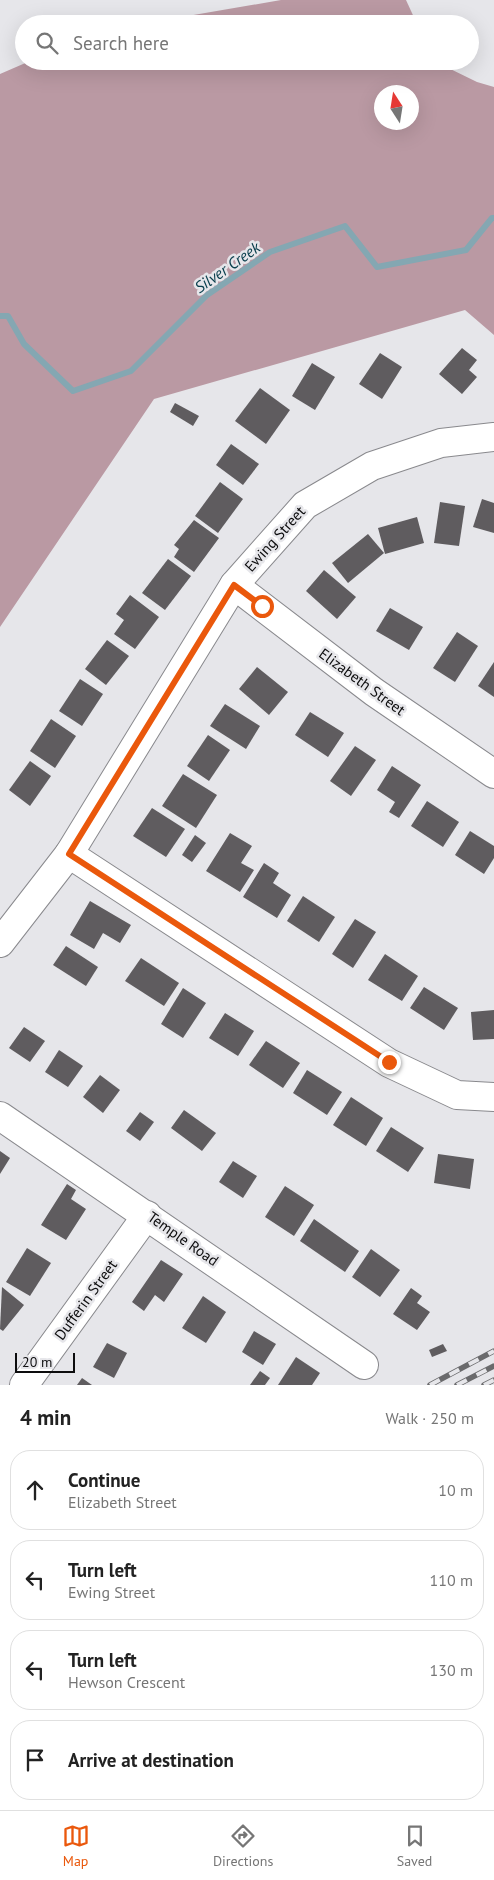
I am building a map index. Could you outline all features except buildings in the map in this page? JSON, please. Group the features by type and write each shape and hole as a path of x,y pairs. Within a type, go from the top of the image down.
{"street":[{"name":"Ewing Street","path":"0,943 69,854 234,585 305,505 372,466 441,443 494,437"},
{"name":"Elizabeth Street","path":"234,585 374,692 494,774"},
{"path":"69,854 389,1062 457,1095 494,1097"},
{"name":"Temple Road","path":"0,1116 364,1364"},
{"name":"Dufferin Street","path":"24,1385 147,1215"}],"shaded area":[{"path":"281,0 406,0 413,15 194,15"},
{"path":"15,68 15,70 452,70 477,82 494,87 494,335 465,310 154,399 0,627 0,74"}],"waterway":[{"name":"Silver Creek","path":"0,316 8,316 24,344 73,391 131,371 207,295 270,252 345,226 377,267 466,250 492,218 494,218"}],"railway":[{"path":"430,1385 494,1351"},
{"path":"457,1385 494,1366"},
{"path":"484,1385 494,1380"}],"route":[{"path":"262,606 234,585 69,854 389,1062"}]}
